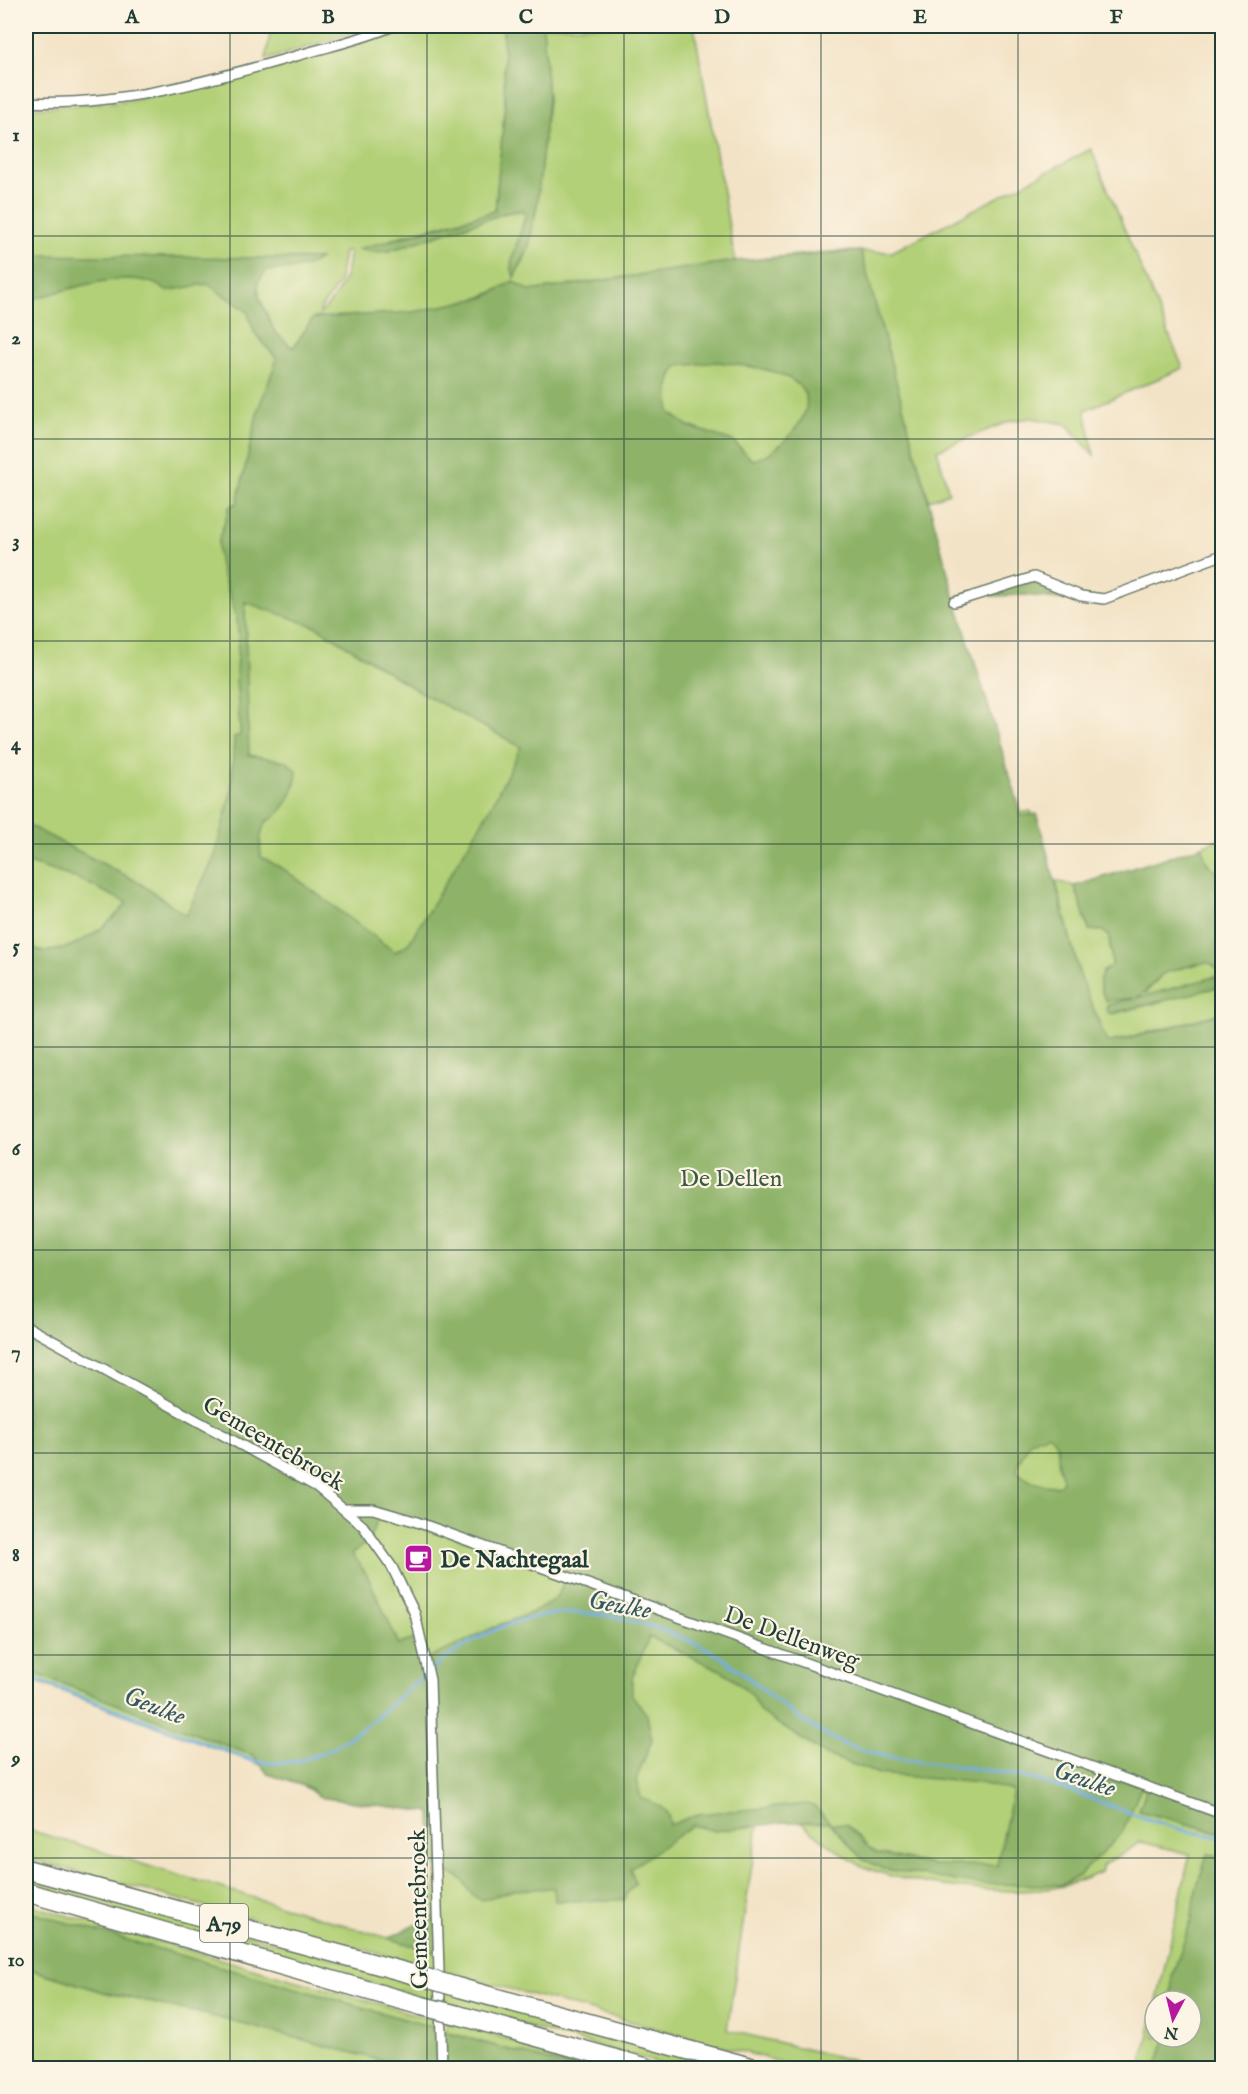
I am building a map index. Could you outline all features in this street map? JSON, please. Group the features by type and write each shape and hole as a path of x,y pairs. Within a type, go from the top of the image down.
{"highway":[{"name":"A79","path":"26,1869 754,2068"},
{"name":"A79","path":"26,1892 422,2006 648,2068"}],"street":[{"path":"26,102 84,100 171,88 353,42 393,26"},
{"path":"954,602 1034,577 1081,596 1104,599 1222,555"},
{"name":"Gemeentebroek","path":"26,1326 296,1474 346,1509 374,1539 403,1586 415,1614 430,1680 442,2068"},
{"name":"De Dellenweg","path":"346,1509 373,1509 414,1521 1222,1814"}],"green space":[{"path":"271,26 375,26 266,60"},
{"name":"De Dellen","path":"396,26 503,26 505,105 495,211 394,238 371,252 389,251 505,213 523,210 525,217 511,269 522,265 529,247 537,204 548,99 543,26 694,26 735,261 530,291 513,281 471,301 426,311 395,314 411,315 524,293 767,258 840,251 892,252 1091,149 1183,368 1085,410 1094,455 1066,424 1031,418 1010,421 937,450 949,493 929,500 920,470 1012,814 1031,811 1077,973 1183,1823 1222,1833 1222,1857 1208,1854 1222,2068 1141,2068 1145,2049 1203,2049 1203,1989 1160,1989 1190,1854 1141,1842 1103,1865 1101,1872 1072,1883 1034,1890 986,1890 935,1885 869,1869 843,1854 797,1820 750,1824 758,1825 727,2030 884,2068 803,2068 26,1858 26,1829 444,1955 433,1916 440,1813 318,1797 305,1787 274,1775 261,1765 26,1678 26,259 73,256 26,255 26,109 122,101 221,83 358,44","holes":["349,251 347,269 341,286 320,314 321,308 339,283 344,252"]},
{"path":"503,26 543,26 548,99 537,204 529,247 514,278 511,263 525,217 523,210 505,213 389,251 371,252 359,249 495,211 505,105"},
{"name":"De Dellen","path":"861,251 953,592 1021,816 1037,814 1080,976 1107,1042 1124,1040 1222,1013 1222,1833 1139,1811 1146,1790 1141,1788 1122,1833 1079,1876 1062,1885 976,1884 883,1869 862,1859 830,1823 786,1822 715,1831 693,1825 630,1869 636,1883 626,1894 625,1900 555,1901 554,1888 514,1890 482,1900 473,1896 463,1880 433,1864 431,1812 318,1797 310,1788 268,1774 254,1756 26,1670 26,945 39,950 52,951 81,941 107,923 127,903 81,880 26,862 26,824 138,882 186,915 214,858 231,793 234,737 240,735 236,674 238,629 219,561 219,539 229,507 237,503 258,410 277,359 254,332 247,311 207,284 166,291 152,283 136,279 117,279 78,286 26,301 26,255 320,259 308,266 267,270 258,282 259,297 275,332 293,348 313,318 413,312 485,297 513,281 530,291 735,261","holes":["717,362 753,367 789,378 801,387 806,400 804,415 778,447 763,457 752,460 733,441 688,426 669,412 670,382 678,366","245,602 317,627 415,689 521,747 488,812 409,943 395,952 285,870 261,857 262,831 268,821 278,814 286,803 293,790 297,771 286,761 249,755","1048,1434 1055,1441 1063,1480 1058,1486 1036,1483 1017,1471 1018,1463 1030,1441","379,1516 447,1534 565,1575 562,1587 556,1596 539,1610 495,1627 423,1660 418,1638 399,1644 367,1575 352,1554 369,1540","649,1637 724,1672 752,1695 760,1712 826,1755 879,1774 979,1783 1013,1791 997,1865 933,1865 877,1853 869,1848 846,1824 830,1823 815,1807 808,1804 698,1814 670,1825 665,1810 641,1798 636,1780 652,1740 647,1715 632,1695 632,1679"]},
{"path":"1034,582 1074,601 1025,595 992,596 994,592"},
{"path":"1222,837 1222,873 1208,863 1204,856 1203,846"},
{"path":"1203,846 1204,856 1208,863 1222,873 1222,974 1210,963 1176,969 1161,975 1136,998 1222,975 1222,986 1110,1014 1106,1009 1108,1005 1134,998 1106,1001 1100,981 1103,973 1112,965 1109,936 1103,931 1089,930 1075,886"},
{"path":"1056,881 1075,886 1089,930 1103,931 1109,936 1112,966 1102,972 1146,993 1163,973 1205,962 1211,963 1222,974 1113,1014 1222,986 1222,1013 1107,1043 1080,976"},
{"path":"1207,1854 1222,1857 1222,2068 1156,2068 1162,2049 1203,2049 1203,1989 1171,1989 1172,1976 1192,1918 1194,1897"},
{"path":"26,1874 732,2068 676,2068 26,1887"},
{"path":"26,1904 435,2020 435,2028 26,1911"},
{"path":"26,1911 435,2028 436,2066 403,2068 388,2062 208,2015 104,1992 26,1968"},
{"path":"433,1916 444,1955 388,1938"},
{"path":"26,1968 104,1992 208,2015 388,2062 403,2068 26,2068"},
{"path":"446,2022 612,2068 575,2068 446,2032"},
{"path":"445,2032 575,2068 446,2068"}],"waterway":[{"name":"Geulke","path":"431,1670 459,1649 487,1634 515,1622 543,1615 572,1613 602,1615 634,1621 711,1651 815,1729 850,1746 894,1758 1028,1778 1169,1826 1222,1838"},
{"name":"Geulke","path":"26,1676 253,1761 280,1763 304,1760 348,1739 426,1674"}],"place":[{"name":"De Nachtegaal","path":"419,1559"}]}
